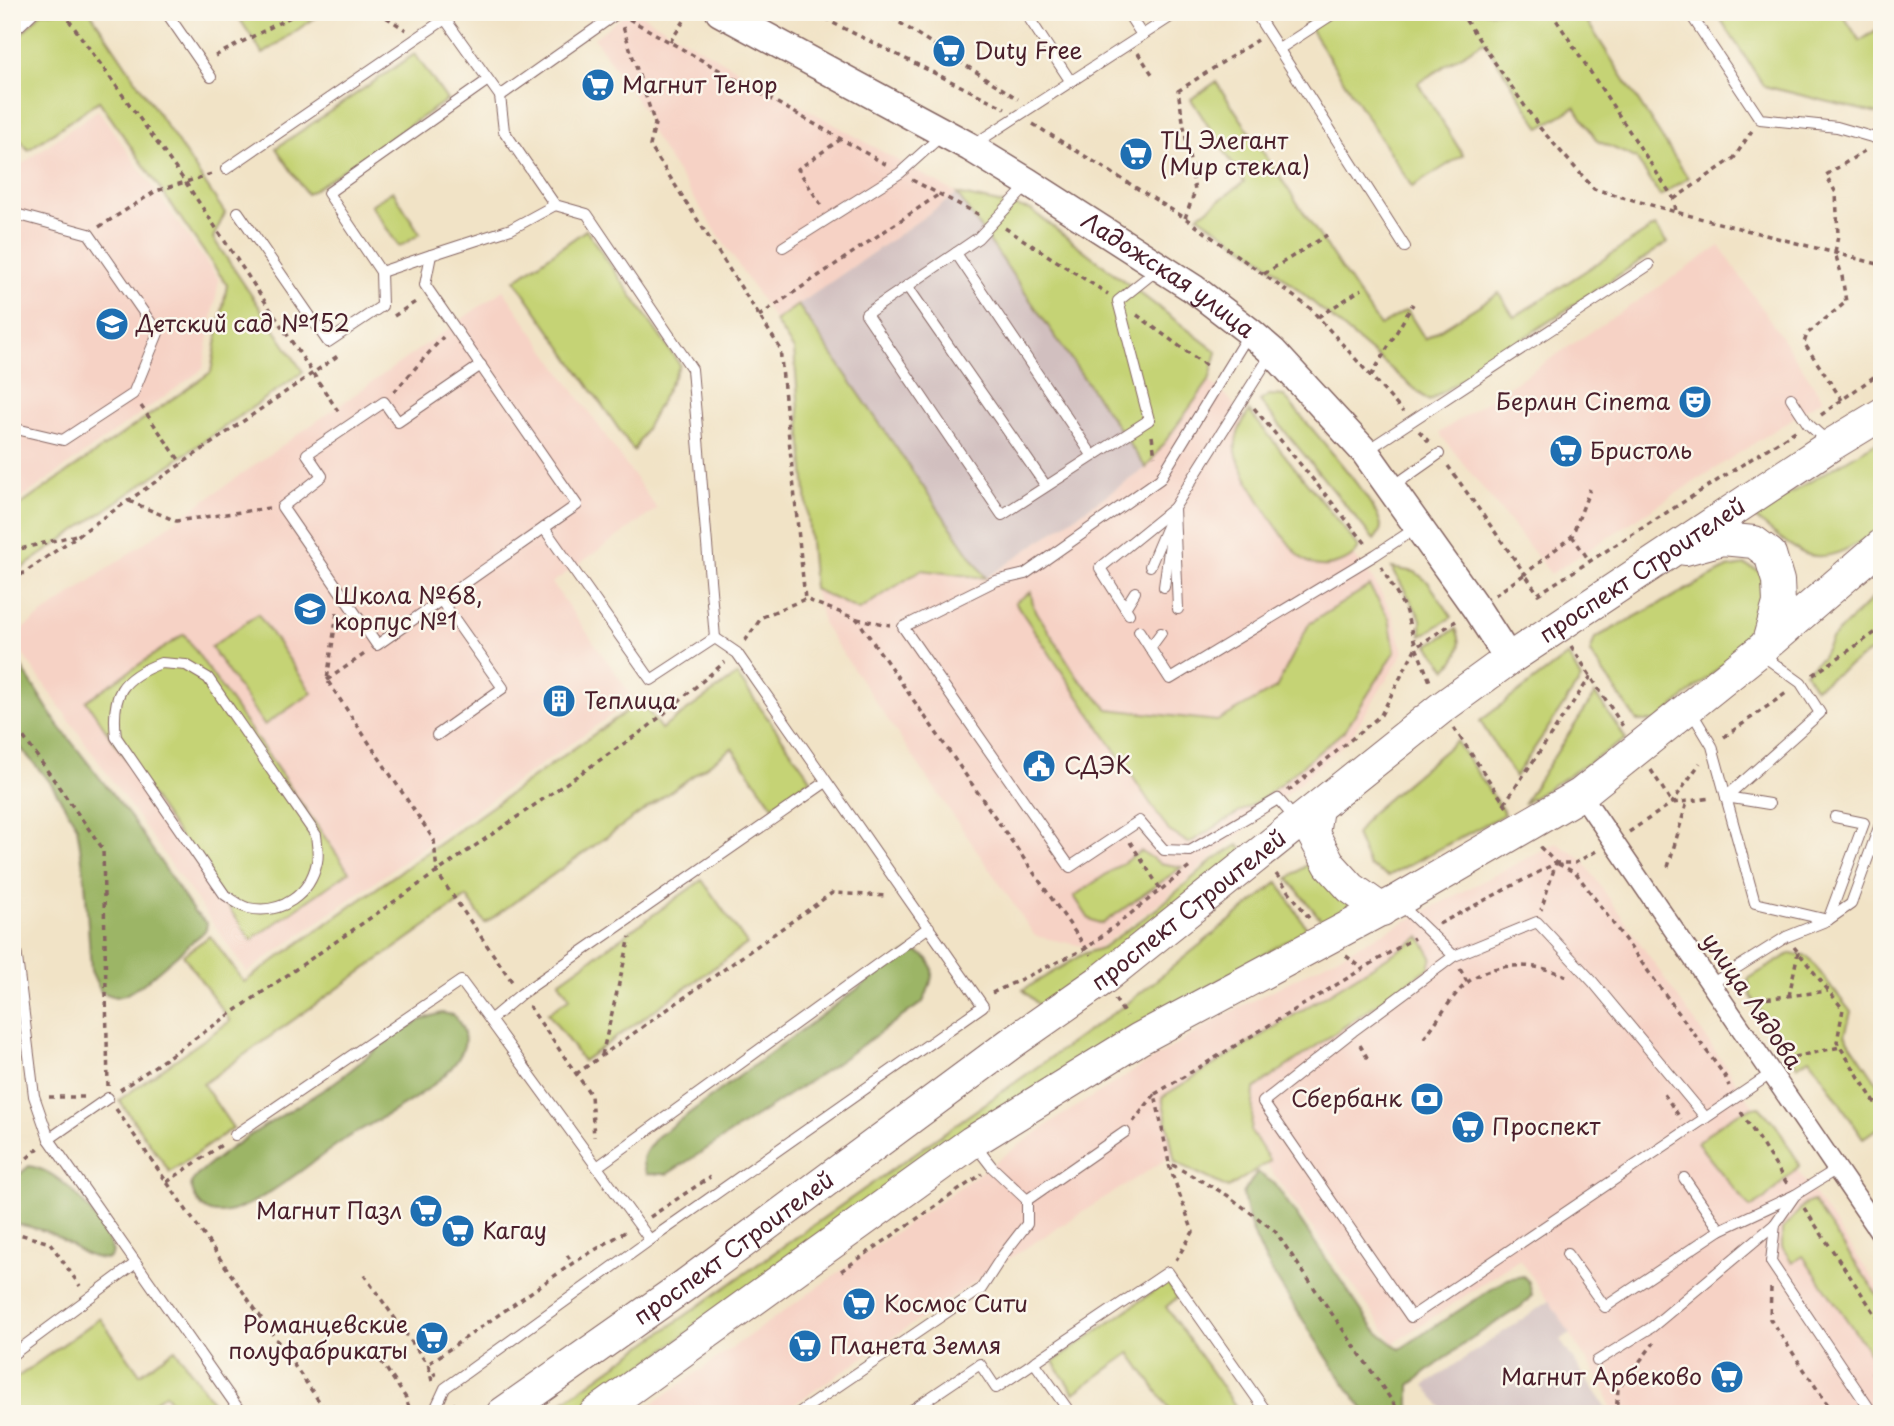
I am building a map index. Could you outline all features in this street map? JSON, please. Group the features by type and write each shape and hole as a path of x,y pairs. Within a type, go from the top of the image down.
{"main road":[{"name":"проспект Строителей","path":"502,1414 684,1286 1010,1044 1103,979 1440,709 1509,659 1882,414"},
{"path":"1668,553 1722,539 1754,542 1770,554 1778,581 1779,604 1763,647"},
{"path":"595,1414 972,1142 1139,1039 1389,906 1581,794 1763,647 1882,545"},
{"path":"1308,815 1313,834 1330,865 1351,888 1389,906"}],"street":[{"name":"Ладожская улица","path":"720,12 970,147 1161,267 1250,332 1365,452 1509,659"},
{"path":"1831,445 1882,405"},
{"name":"улица Лядова","path":"1581,794 1718,980 1772,1073 1882,1235"}],"lane":[{"path":"12,33 34,12"},
{"path":"166,12 211,77"},
{"path":"1025,12 1071,82"},
{"path":"1127,12 1142,35"},
{"path":"970,147 1178,12"},
{"path":"1255,12 1405,247"},
{"path":"1279,50 1336,12"},
{"path":"1689,12 1760,119 1838,128 1882,140"},
{"path":"500,96 619,13"},
{"path":"226,169 418,38 443,16 500,96 504,131 555,205 587,215 692,369 715,638"},
{"path":"238,212 328,342 382,306 381,272 328,193 488,80"},
{"path":"783,247 900,173 944,134"},
{"path":"1029,183 978,238 866,314 1002,515 1149,420 1118,301 1161,267"},
{"path":"381,272 511,229 555,205"},
{"path":"12,213 89,234 158,333 133,394 63,440 12,428"},
{"path":"956,253 1092,455"},
{"path":"431,255 425,285 481,365 577,505 377,645 282,507 322,476 307,454 384,402 398,422 481,365"},
{"path":"1365,452 1649,265"},
{"path":"907,286 1046,486"},
{"path":"1250,332 1160,479 1025,574 995,582 903,627 1070,867 1139,821 1164,850 1190,851 1279,799 1308,815"},
{"path":"1150,566 1174,508 1272,352"},
{"path":"1791,398 1808,424 1831,445"},
{"path":"1391,487 1439,454"},
{"path":"1164,587 1174,508"},
{"path":"1174,508 1178,609"},
{"path":"1135,592 1127,611 1100,568 1174,508"},
{"path":"1139,631 1170,679 1375,555 1418,526"},
{"path":"544,528 651,680 715,638"},
{"path":"437,735 503,688 441,600"},
{"path":"1150,648 1161,633"},
{"path":"433,1414 445,1388 983,1006 737,653 715,638"},
{"path":"1726,797 1820,713 1801,683 1763,647"},
{"path":"161,663 186,665 208,678 316,835 318,860 310,884 293,901 270,910 245,908 224,894 116,737 113,713 121,689 138,671 161,663"},
{"path":"1689,708 1712,746 1755,903 1828,920"},
{"path":"489,1020 521,994 825,782"},
{"path":"1726,797 1769,804"},
{"path":"1828,920 1864,822 1835,817"},
{"path":"1718,980 1786,937 1828,920 1851,904 1882,819"},
{"path":"1389,906 1425,931 1454,956"},
{"path":"12,917 34,1096 49,1139 242,1414"},
{"path":"1706,1118 1593,982 1537,922 1454,956 1263,1102 1411,1317 1706,1118 1772,1073"},
{"path":"597,1167 929,927"},
{"path":"235,1135 461,981 650,1240"},
{"path":"49,1139 108,1098"},
{"path":"1027,1200 1125,1132"},
{"path":"797,1414 981,1289 1027,1224 1027,1200 992,1167 972,1142"},
{"path":"1567,1254 1605,1307 1720,1230 1795,1195 1837,1169"},
{"path":"1684,1178 1720,1230"},
{"path":"1597,1361 1651,1327 1775,1224 1795,1195"},
{"path":"1775,1224 1771,1262 1873,1414"},
{"path":"12,1355 136,1263"},
{"path":"906,1414 980,1364 996,1388 1168,1272 1268,1414"},
{"path":"1034,1362 1071,1414"}],"path":[{"path":"64,12 186,183 349,426"},
{"path":"201,62 300,12"},
{"path":"378,12 418,38"},
{"path":"670,42 690,12"},
{"path":"817,12 1019,115 1185,218 1310,308 1439,454 1538,594 1808,424 1882,371"},
{"path":"883,12 1031,107"},
{"path":"1460,12 1540,128 1594,189 1882,264"},
{"path":"1552,12 1674,199 1676,212"},
{"path":"619,13 938,195 994,221 1118,301 1223,379"},
{"path":"619,13 655,124 650,146 779,348 805,599"},
{"path":"1185,218 1195,191 1178,91 1268,33"},
{"path":"1131,43 1152,74"},
{"path":"1674,199 1734,158 1760,119"},
{"path":"829,218 798,169 841,139"},
{"path":"1842,400 1804,343 1807,334 1846,302 1835,253 1838,234 1836,193 1826,175 1882,140"},
{"path":"89,234 156,191 226,169"},
{"path":"759,316 938,195"},
{"path":"1264,274 1327,235"},
{"path":"1318,317 1362,289"},
{"path":"387,321 430,292"},
{"path":"1371,376 1413,304"},
{"path":"384,402 410,377 453,325"},
{"path":"12,582 344,351"},
{"path":"133,394 182,464"},
{"path":"1244,396 1375,555 1405,609 1416,647 1440,709 1522,830 1556,863"},
{"path":"1149,420 1160,479"},
{"path":"1279,799 1381,715 1416,647 1525,574 1572,536 1591,489"},
{"path":"129,501 176,521 282,507"},
{"path":"12,551 82,533"},
{"path":"1572,536 1590,561"},
{"path":"340,590 327,680 434,840 437,873 591,1095 597,1167"},
{"path":"12,1094 108,1098 648,727 737,653 762,617 805,599 857,620 903,627"},
{"path":"857,620 1087,948"},
{"path":"1558,626 1672,803"},
{"path":"1125,1132 1155,1094 1363,968 1425,931 1556,863 1575,863 1672,803 1712,746 1882,628"},
{"path":"327,680 377,645"},
{"path":"1504,804 1591,676"},
{"path":"12,721 103,849 108,1098 328,1414"},
{"path":"1672,803 1726,797"},
{"path":"1668,867 1687,802"},
{"path":"1123,832 1161,890"},
{"path":"1261,853 1324,939 1363,968"},
{"path":"978,999 1087,948 1201,859"},
{"path":"1537,922 1556,863"},
{"path":"576,1074 832,893 907,897"},
{"path":"602,1055 636,914"},
{"path":"1786,937 1843,1009 1837,1042 1882,1114"},
{"path":"1789,996 1798,952"},
{"path":"1424,1038 1467,982 1487,971 1524,964 1564,974 1574,982"},
{"path":"1718,980 1743,1002 1828,991"},
{"path":"1794,1057 1840,1047"},
{"path":"1657,1084 1688,1130"},
{"path":"1155,1094 1168,1163 1193,1232 1168,1272"},
{"path":"167,1182 235,1135"},
{"path":"12,1171 49,1139"},
{"path":"1168,1163 1227,1195 1275,1231 1401,1414"},
{"path":"428,1364 573,1263 718,1172"},
{"path":"12,1232 50,1243 89,1299"},
{"path":"567,1255 573,1263"},
{"path":"1771,1262 1770,1319 1834,1414"},
{"path":"364,1275 428,1364 434,1388"},
{"path":"454,1335 459,1342"},
{"path":"1616,1414 1618,1388 1654,1345"},
{"path":"381,1362 406,1398 411,1414"}],"shaded area":[{"path":"628,12 636,12 957,194 775,321 648,128 648,117 594,38"},
{"name":"Детский сад №152","path":"98,110 219,280 203,369 12,505 12,171"},
{"path":"957,194 1146,468 986,578 798,305"},
{"path":"1720,246 1823,399 1551,574 1439,433"},
{"name":"Школа №68, корпус №1","path":"503,290 657,509 552,583 634,699 247,972 12,636"},
{"path":"1209,381 1227,396 1372,578 1392,613 1404,652 1348,741 1158,904 1097,949 1035,936 824,626 814,589 859,610 921,570 986,578 1146,468"},
{"path":"1556,843 1581,858 1882,1292 1882,1414 1612,1414 1604,1387 1520,1259 1394,1343 1233,1117 1013,1256 780,1414 638,1414 1056,1119 1221,1017"},
{"path":"1549,1301 1570,1333 1560,1340 1610,1414 1446,1414 1425,1385"}],"green space":[{"path":"42,12 90,12 225,213 213,238 303,372 12,575 12,511 211,372 227,285 99,101 28,150 12,128 12,44"},
{"path":"235,12 323,12 263,54"},
{"path":"1314,12 1581,12 1688,178 1660,196 1636,158 1597,141 1575,107 1540,128 1484,41 1418,83 1463,155 1412,187 1304,19"},
{"path":"1716,12 1841,12 1860,41 1882,26 1882,115 1764,86"},
{"path":"415,54 447,100 307,194 276,148"},
{"path":"1216,82 1380,326 1407,310 1425,339 1499,293 1514,317 1655,226 1667,243 1429,401 1262,259 1198,216 1244,182 1191,99"},
{"path":"393,191 420,234 399,247 371,205"},
{"path":"957,194 1031,210 1217,352 1209,381 1146,468"},
{"path":"586,230 680,365 634,451 515,280"},
{"path":"798,305 986,578 921,570 859,610 814,589 794,350 775,321"},
{"path":"1269,395 1284,396 1368,499 1381,526 1374,540 1260,401"},
{"path":"1249,411 1359,547 1351,557 1329,566 1311,564 1295,551 1275,524 1245,475 1236,451 1237,435"},
{"path":"1882,439 1882,527 1854,545 1833,554 1811,556 1795,548 1752,516"},
{"path":"1745,565 1766,574 1774,585 1753,639 1657,721 1637,721 1590,653 1595,638 1727,568"},
{"path":"1392,568 1415,572 1428,582 1452,617 1421,636 1421,619"},
{"path":"1369,586 1389,618 1395,652 1345,730 1266,796 1189,843 1169,831 1015,602 1031,592 1033,606 1078,678 1108,709 1217,721 1276,688 1309,624"},
{"path":"1882,589 1882,644 1815,688 1805,672 1822,657 1831,639"},
{"path":"258,614 312,693 264,725 211,647"},
{"path":"1456,629 1460,641 1459,650 1447,669 1428,645"},
{"path":"184,634 349,872 251,940 86,701"},
{"path":"12,652 56,722 132,819 194,912 207,923 206,930 143,984 125,995 115,997 101,992 91,971 85,880 77,826 50,782 12,738"},
{"path":"1568,655 1581,679 1515,777 1480,721"},
{"path":"737,675 811,779 773,806 732,748 485,923 467,897 203,1084 233,1128 170,1172 119,1100 230,1021 183,955 210,936 244,982 641,701 661,729"},
{"path":"1595,694 1626,739 1523,804"},
{"path":"1456,741 1505,814 1388,876 1369,866 1356,835 1370,814"},
{"path":"1238,845 1244,851 1046,1012 1023,990 1083,954 1102,948 1159,907 1213,860"},
{"path":"1141,851 1160,863 1182,867 1102,924 1089,919 1074,896"},
{"path":"1316,858 1350,906 1323,922 1288,879"},
{"path":"702,880 747,944 583,1061 548,1013 570,998 559,982"},
{"path":"1278,882 1307,929 1022,1096 574,1414 546,1414 1129,1002"},
{"path":"1420,937 1432,957 1429,968 1254,1089 1251,1131 1270,1161 1228,1188 1175,1162 1162,1097"},
{"path":"910,950 920,953 931,963 932,977 923,1002 831,1067 667,1174 647,1174 643,1159 657,1137"},
{"path":"1791,953 1808,957 1851,1012 1845,1035 1882,1090 1882,1125 1863,1138 1810,1058 1797,1066 1751,996 1748,979"},
{"path":"442,1013 453,1015 464,1033 462,1052 450,1070 431,1087 336,1145 249,1204 232,1211 217,1213 207,1210 199,1203 191,1183 212,1162 251,1134 326,1088 395,1035 425,1018"},
{"path":"1759,1107 1776,1125 1800,1165 1765,1199 1750,1208 1697,1143 1734,1115"},
{"path":"29,1166 56,1177 80,1199 107,1239 113,1252 109,1259 84,1253 45,1231 12,1223 12,1181"},
{"path":"1257,1172 1275,1184 1374,1329 1400,1349 1507,1279 1523,1276 1529,1282 1532,1295 1522,1306 1469,1340 1410,1385 1410,1414 1367,1414 1283,1289 1258,1245 1243,1194"},
{"path":"1813,1201 1882,1302 1882,1391 1869,1372 1878,1365 1803,1256 1792,1262 1782,1247 1782,1230 1805,1204"},
{"path":"1167,1282 1178,1297 1166,1307 1241,1414 1173,1414 1130,1353 1074,1393 1053,1362"},
{"path":"100,1318 140,1374 175,1349 221,1414 179,1414 165,1394 138,1414 12,1414 12,1381"}],"place":[{"name":"Duty Free","path":"949,51"},
{"name":"Магнит Тенор","path":"598,85"},
{"name":"ТЦ Элегант (Мир стекла)","path":"1136,154"},
{"name":"Детский сад №152","path":"112,324"},
{"name":"Берлин Cinema","path":"1695,402"},
{"name":"Бристоль","path":"1566,451"},
{"name":"Школа №68, корпус №1","path":"310,609"},
{"name":"Теплица","path":"559,701"},
{"name":"СДЭК","path":"1039,766"},
{"name":"Сбербанк","path":"1427,1099"},
{"name":"Проспект","path":"1468,1127"},
{"name":"Магнит Пазл","path":"426,1211"},
{"name":"Кагау","path":"458,1231"},
{"name":"Космос Сити","path":"859,1304"},
{"name":"Романцевские полуфабрикаты","path":"432,1338"},
{"name":"Планета Земля","path":"805,1346"},
{"name":"Магнит Арбеково","path":"1727,1377"}]}
